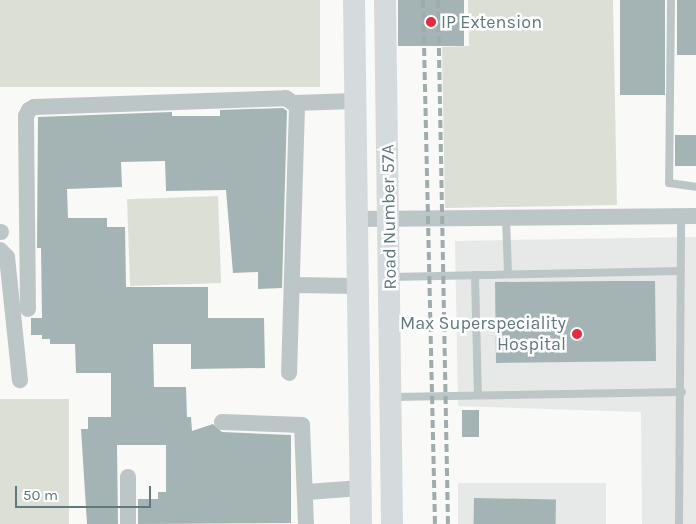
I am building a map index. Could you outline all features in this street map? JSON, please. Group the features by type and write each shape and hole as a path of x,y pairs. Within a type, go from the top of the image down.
{"street":[{"name":"Road Number 57A","path":"354,0 361,524"},
{"name":"Road Number 57A","path":"385,0 388,219 391,277 392,524"},
{"path":"28,309 26,116 29,110 278,97 294,103 355,101"},
{"path":"289,373 293,286 294,103"},
{"path":"357,219 688,217"},
{"path":"0,250 7,257 20,380"},
{"path":"293,286 358,286"},
{"path":"222,422 302,425 307,492 306,524"},
{"path":"128,477 128,524"},
{"path":"307,492 361,488"}],"lane":[{"path":"671,0 669,183 696,187"},
{"path":"679,524 682,392 681,271 688,217"},
{"path":"506,218 508,273"},
{"path":"391,277 508,273 681,271"},
{"path":"475,275 478,394"},
{"path":"391,397 478,394 682,392"}],"shaded area":[{"path":"0,0 320,0 320,87 0,87"},
{"path":"468,0 613,0 617,205 445,208 442,47 469,46"},
{"path":"218,196 221,283 130,286 127,199"},
{"name":"Max Superspeciality Hospital","path":"696,237 696,524 642,524 641,412 458,406 455,241"},
{"path":"0,399 69,399 69,524 0,524"},
{"path":"458,483 606,483 606,524 458,524"}],"building":[{"name":"IP Extension","path":"398,0 464,0 464,46 398,46"},
{"path":"620,0 665,0 665,95 620,95"},
{"path":"677,0 696,0 696,55 677,55"},
{"path":"283,108 287,111 282,288 258,289 258,272 233,273 226,190 166,191 165,161 121,162 122,187 67,189 68,218 107,218 107,227 125,227 126,287 208,287 208,318 264,318 265,368 191,369 191,344 153,344 154,387 186,387 187,417 191,417 192,431 213,424 222,432 291,435 291,523 138,524 138,499 158,499 158,492 166,492 166,445 117,445 118,524 87,524 81,429 88,429 88,417 111,417 111,373 76,373 75,344 50,344 50,339 42,339 42,335 31,335 31,318 42,318 41,248 37,248 38,117 172,112 172,116 220,116 220,110"},
{"path":"675,135 696,135 696,166 675,166"},
{"path":"655,281 656,361 496,363 495,282"},
{"path":"462,410 479,410 479,437 462,437"},
{"path":"474,498 556,499 556,524 474,524"}],"railway":[{"path":"423,0 435,524"},
{"path":"438,0 448,524"}],"place":[{"name":"IP Extension","path":"431,22"},
{"name":"Max Superspeciality Hospital","path":"577,334"}]}
